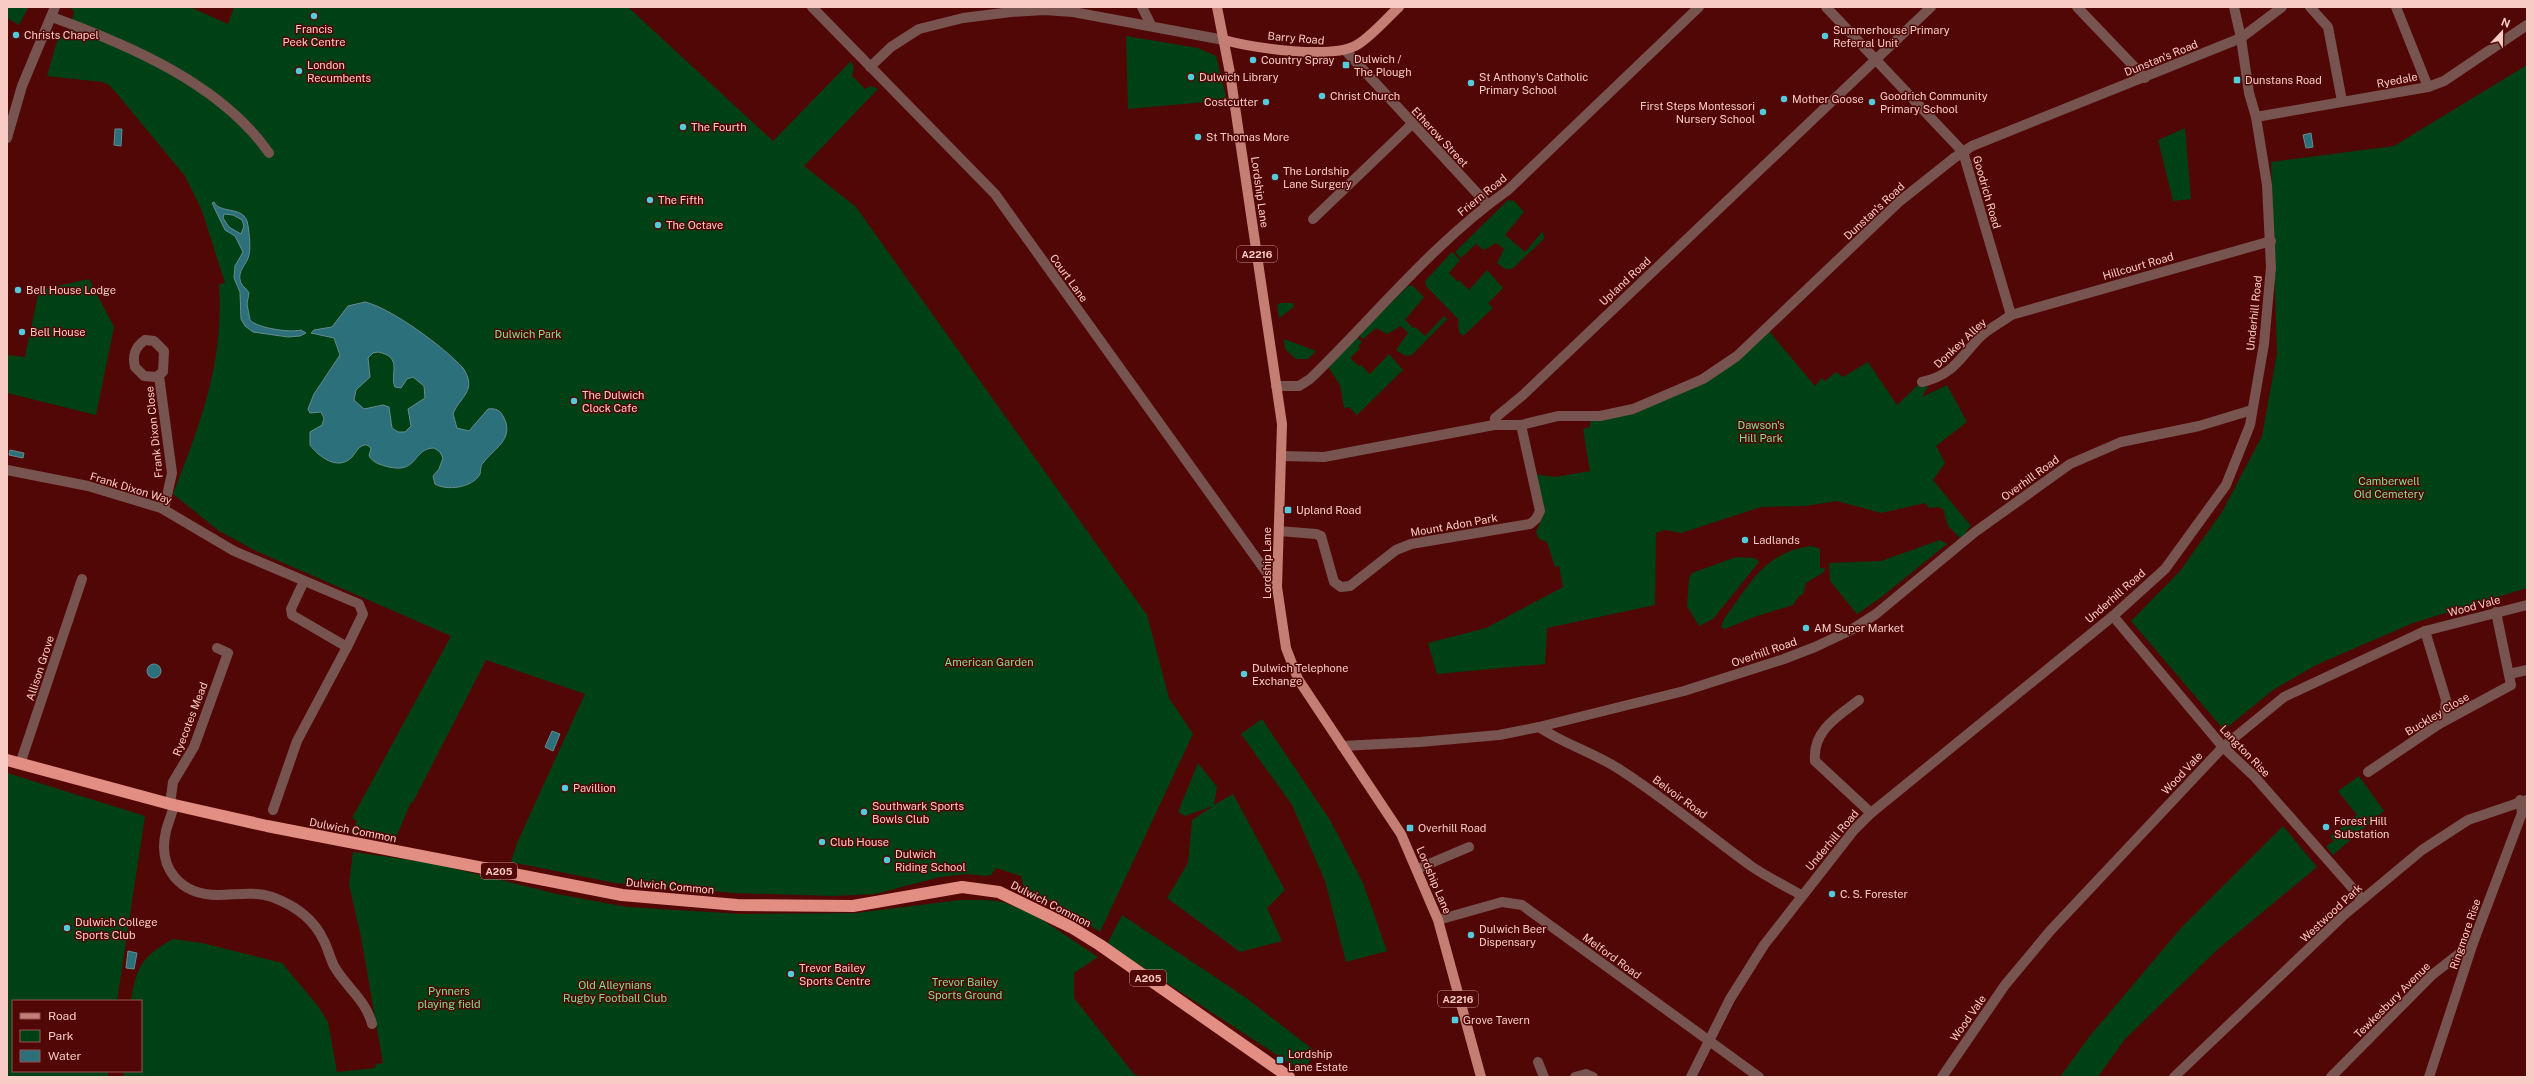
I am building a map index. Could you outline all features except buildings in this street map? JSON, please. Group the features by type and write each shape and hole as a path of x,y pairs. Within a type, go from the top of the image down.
{"highway":[{"name":"Dulwich Common","path":"7,760 172,805 292,832 622,895 737,905 853,906 962,887 999,892 1071,927 1100,945 1289,1077"}],"main road":[{"name":"Lordship Lane","path":"1217,7 1224,40 1282,424 1277,588 1286,648 1296,675 1401,834 1417,869 1438,920 1481,1077"},
{"name":"Barry Road","path":"1224,40 1242,45 1327,53 1345,50 1357,45 1399,7"}],"street":[{"path":"7,138 22,86 55,7"},
{"name":"Court Lane","path":"812,7 994,194 1277,588"},
{"path":"1142,7 1151,25"},
{"name":"Friern Road","path":"1276,386 1298,386 1310,379 1411,274 1487,204 1508,190 1699,7"},
{"name":"Goodrich Road","path":"1826,7 1963,152 2011,314"},
{"name":"Upland Road","path":"1494,425 1495,418 1523,395 1695,233 1931,7"},
{"path":"2077,7 2144,78"},
{"name":"Underhill Road","path":"1691,1077 1730,999 1764,945 1801,895 1871,813 2113,616 2165,569 2226,485 2250,425 2264,344 2271,241 2267,185 2256,117 2248,93 2241,38 2234,7"},
{"name":"Dunstan's Road","path":"1494,425 1521,425 1558,416 1600,416 1633,409 1703,379 1737,356 1900,201 1972,146 2241,38 2282,7"},
{"path":"2310,7 2328,27 2342,101"},
{"path":"2396,7 2428,86"},
{"path":"870,67 891,47 919,29 990,14 1027,11 1059,11 1151,25 1202,37 1224,40"},
{"path":"52,17 137,53 190,80 235,114 270,153"},
{"name":"Ryedale","path":"2256,117 2428,86 2444,80 2527,25"},
{"name":"Etherow Street","path":"1345,50 1487,204"},
{"path":"1313,219 1412,124"},
{"name":"Hillcourt Road","path":"2011,314 2271,241"},
{"name":"Donkey Alley","path":"1922,382 1939,378 1964,358 1982,336 2011,314"},
{"name":"Frank Dixon Close","path":"160,376 172,473 164,509"},
{"name":"Overhill Road","path":"1342,746 1478,737 1539,727 1684,692 1816,647 1851,630 1876,614 1975,532 2070,464 2121,442 2199,426 2252,410"},
{"path":"1281,456 1324,457 1494,425"},
{"name":"Mount Adon Park","path":"1279,531 1316,534 1321,536 1334,582 1341,587 1350,586 1396,550 1411,544 1530,524 1536,519 1540,511 1521,425"},
{"name":"Frank Dixon Way","path":"7,470 94,488 164,509 234,551 362,606 360,622 297,742 273,810"},
{"name":"Allison Grove","path":"20,764 82,579"},
{"path":"304,581 291,609 292,615 347,647"},
{"name":"Wood Vale","path":"1942,1077 2005,985 2050,931 2223,747 2284,697 2425,632 2527,605"},
{"path":"2496,612 2509,674 2527,670"},
{"name":"Langton Rise","path":"2113,616 2223,747 2254,776 2362,900"},
{"path":"2425,632 2446,700 2446,710 2439,724"},
{"name":"Ryecotes Mead","path":"172,805 173,782 194,747 228,653 217,648"},
{"name":"Buckley Close","path":"2368,772 2439,724 2510,685 2509,674"},
{"path":"1859,700 1830,722 1818,737 1814,750 1814,761 1871,813"},
{"name":"Belvoir Road","path":"1539,727 1558,740 1578,747 1620,770 1684,814 1753,867 1801,895"},
{"name":"Westwood Park","path":"2174,1077 2362,900 2422,850 2468,820 2524,800"},
{"name":"Ringmore Rise","path":"2429,1077 2473,944 2522,813 2524,800"},
{"path":"172,805 166,832 164,854 174,878 187,889 200,894 259,894 291,904 305,915 320,933 335,967 369,1010 372,1024"},
{"path":"1417,869 1469,847"},
{"name":"Melford Road","path":"1438,920 1502,902 1522,905 1759,1077"},
{"name":"Tewkesbury Avenue","path":"2331,1077 2432,975 2473,944"},
{"path":"1538,1062 1544,1077"},
{"path":"1575,1077 1586,1074 1593,1077"}],"green space":[{"path":"7,7 28,8 19,25 7,18"},
{"name":"Dulwich Park","path":"70,7 190,7 228,24 234,7 628,7 773,141 851,61 854,68 852,76 865,89 871,86 878,89 804,166 856,207 1147,615 1169,698 1193,734 1100,932 1063,907 1024,888 1021,876 996,868 991,875 986,876 967,874 940,877 875,894 833,896 735,893 615,883 511,862 517,843 585,694 486,660 413,802 411,802 395,840 387,838 385,833 364,830 360,834 350,833 357,821 352,818 451,636 256,551 219,531 173,494 193,442 208,392 218,340 220,313 219,284 225,283 201,208 185,176 118,95 109,85 102,82 47,76 57,41 60,37 67,36 74,12"},
{"path":"1126,36 1198,48 1216,56 1227,100 1128,109"},
{"name":"Camberwell Old Cemetery","path":"2527,65 2527,588 2413,623 2316,665 2273,690 2224,730 2131,621 2180,571 2222,512 2262,436 2277,353 2271,162 2394,146"},
{"path":"2185,128 2191,199 2173,201 2158,140"},
{"path":"1508,200 1514,201 1524,212 1505,235 1525,252 1543,231 1544,239 1512,269 1505,269 1497,263 1504,249 1496,243 1484,250 1476,244 1461,258 1455,252"},
{"path":"1452,252 1460,260 1449,273 1469,290 1487,270 1503,288 1488,303 1493,308 1463,336 1459,332 1458,319 1426,286 1425,281"},
{"path":"89,279 114,327 96,415 7,393 7,355 25,357 39,290"},
{"path":"1412,285 1424,297 1405,320 1413,328 1415,327 1425,336 1444,316 1447,319 1412,355 1406,356 1396,350 1408,333 1401,326 1387,334 1376,328 1363,339 1358,335 1408,286"},
{"path":"1280,303 1293,303 1294,307 1279,318 1277,305"},
{"name":"Dawson's Hill Park","path":"1768,330 1815,386 1822,378 1825,381 1836,372 1843,377 1868,362 1897,405 1922,381 1928,387 1922,397 1947,385 1967,422 1936,446 1945,463 1933,480 1971,526 1966,531 1967,533 1960,538 1948,526 1943,509 1938,507 1929,508 1925,503 1881,513 1837,501 1805,506 1761,507 1681,533 1664,530 1656,533 1655,605 1547,628 1545,664 1437,674 1428,643 1486,628 1563,587 1559,566 1555,567 1547,542 1539,539 1536,532 1544,514 1533,474 1555,477 1590,471 1583,429 1590,427 1591,417 1632,406 1700,377"},
{"path":"1356,336 1362,342 1358,346 1360,348 1350,358 1359,366 1361,365 1370,374 1389,354 1403,370 1357,415 1349,407 1344,408 1340,385 1327,365"},
{"path":"1284,339 1316,351 1308,359 1296,359 1285,349"},
{"path":"1940,540 1947,544 1879,599 1857,614 1830,581 1829,563 1881,561"},
{"path":"1812,546 1820,549 1820,568 1825,568 1824,572 1806,583 1803,594 1799,596 1793,605 1754,617 1725,629 1721,627 1724,619 1751,582 1770,562 1796,549"},
{"path":"1736,557 1755,558 1759,562 1713,619 1699,626 1687,606 1689,578 1692,573"},
{"path":"1262,719 1330,820 1363,883 1387,951 1346,962 1325,881 1292,805 1241,734"},
{"path":"1198,763 1217,787 1214,805 1233,794 1285,890 1267,908 1282,941 1240,952 1167,898 1188,863 1192,820 1213,806 1185,816 1178,812"},
{"name":"Dulwich College Sports Club","path":"7,773 145,816 117,1000 12,1000 12,1072 108,1072 108,1077 7,1077"},
{"path":"2359,776 2384,811 2333,855 2326,846 2334,841 2330,836 2357,815 2338,791"},
{"path":"2283,826 2317,867 2217,950 2125,1039 2098,1077 2060,1077 2089,1037 2181,928"},
{"path":"353,852 432,863 557,894 627,907 742,914 856,913 960,900 988,900 1003,902 1035,915 1098,957 1074,973 1074,998 1134,1074 1141,1077 123,1077 124,1072 142,1072 142,1000 131,1000 135,979 143,963 148,957 154,951 173,939 202,943 282,963 318,1006 328,1022 337,1072 375,1068 376,1064 383,1063 361,937 349,884"},
{"path":"1122,915 1245,997 1316,1052 1303,1072 1107,944"}],"water":[{"path":"115,129 122,129 121,146 114,145"},
{"path":"2311,133 2313,147 2306,148 2303,135"},
{"path":"214,202 221,208 241,213 247,221 250,238 250,252 241,272 240,279 241,283 249,293 247,304 250,320 259,325 274,329 289,331 301,330 306,333 300,336 288,337 253,332 245,326 241,319 240,292 234,278 235,266 243,252 235,236 225,230 212,203","holes":["224,214 233,215 242,220 244,226 241,234 229,227 223,218"]},
{"path":"365,302 389,312 417,329 463,368 469,382 466,393 453,414 457,428 469,431 488,409 497,410 502,414 507,431 505,437 502,443 482,464 480,474 477,479 466,485 452,488 435,484 433,476 439,469 443,458 440,452 434,448 427,449 422,452 410,465 396,468 378,464 374,461 369,456 371,448 367,445 364,445 358,449 346,462 340,463 328,460 318,454 310,445 310,432 322,425 324,418 321,412 310,413 308,409 314,394 340,355 334,338 311,333 314,330 332,327 348,306","holes":["378,352 386,354 393,362 395,387 401,388 407,379 413,377 424,386 425,398 408,409 411,426 405,432 398,432 392,428 389,407 383,405 364,409 354,400 356,390 370,377 368,358 373,353"]},
{"path":"10,450 24,453 23,458 9,455"},
{"path":"154,664 159,666 161,671 159,676 154,678 149,676 147,671 149,666"},
{"path":"552,731 560,734 553,751 545,747"},
{"path":"128,951 137,953 134,969 126,968"}],"place":[{"name":"Francis Peek Centre","path":"314,16"},
{"name":"Christs Chapel","path":"16,35"},
{"name":"Summerhouse Primary Referral Unit","path":"1825,36"},
{"name":"Country Spray","path":"1253,60"},
{"name":"Dulwich / The Plough","path":"1346,65"},
{"name":"London Recumbents","path":"299,71"},
{"name":"Dulwich Library","path":"1191,77"},
{"name":"Dunstans Road","path":"2237,80"},
{"name":"St Anthony's Catholic Primary School","path":"1471,83"},
{"name":"Christ Church","path":"1322,96"},
{"name":"Mother Goose","path":"1784,99"},
{"name":"Costcutter","path":"1266,102"},
{"name":"Goodrich Community Primary School","path":"1872,102"},
{"name":"First Steps Montessori Nursery School","path":"1763,112"},
{"name":"The Fourth","path":"683,127"},
{"name":"St Thomas More","path":"1198,137"},
{"name":"The Lordship Lane Surgery","path":"1275,177"},
{"name":"The Fifth","path":"650,200"},
{"name":"The Octave","path":"658,225"},
{"name":"Bell House Lodge","path":"18,290"},
{"name":"Bell House","path":"22,332"},
{"name":"The Dulwich Clock Cafe","path":"574,401"},
{"name":"Upland Road","path":"1288,510"},
{"name":"Ladlands","path":"1745,540"},
{"name":"AM Super Market","path":"1806,628"},
{"name":"Dulwich Telephone Exchange","path":"1244,674"},
{"name":"Pavillion","path":"565,788"},
{"name":"Southwark Sports Bowls Club","path":"864,812"},
{"name":"Forest Hill Substation","path":"2326,827"},
{"name":"Overhill Road","path":"1410,828"},
{"name":"Club House","path":"822,842"},
{"name":"Dulwich Riding School","path":"887,860"},
{"name":"C. S. Forester","path":"1832,894"},
{"name":"Dulwich College Sports Club","path":"67,928"},
{"name":"Dulwich Beer Dispensary","path":"1471,935"},
{"name":"Trevor Bailey Sports Centre","path":"791,974"},
{"name":"Grove Tavern","path":"1455,1020"},
{"name":"Lordship Lane Estate","path":"1280,1060"}],"park label":[{"name":"American Garden","path":"989,662"},
{"name":"Trevor Bailey Sports Ground","path":"965,988"},
{"name":"Old Alleynians Rugby Football Club","path":"615,991"},
{"name":"Pynners playing field","path":"449,997"}]}
